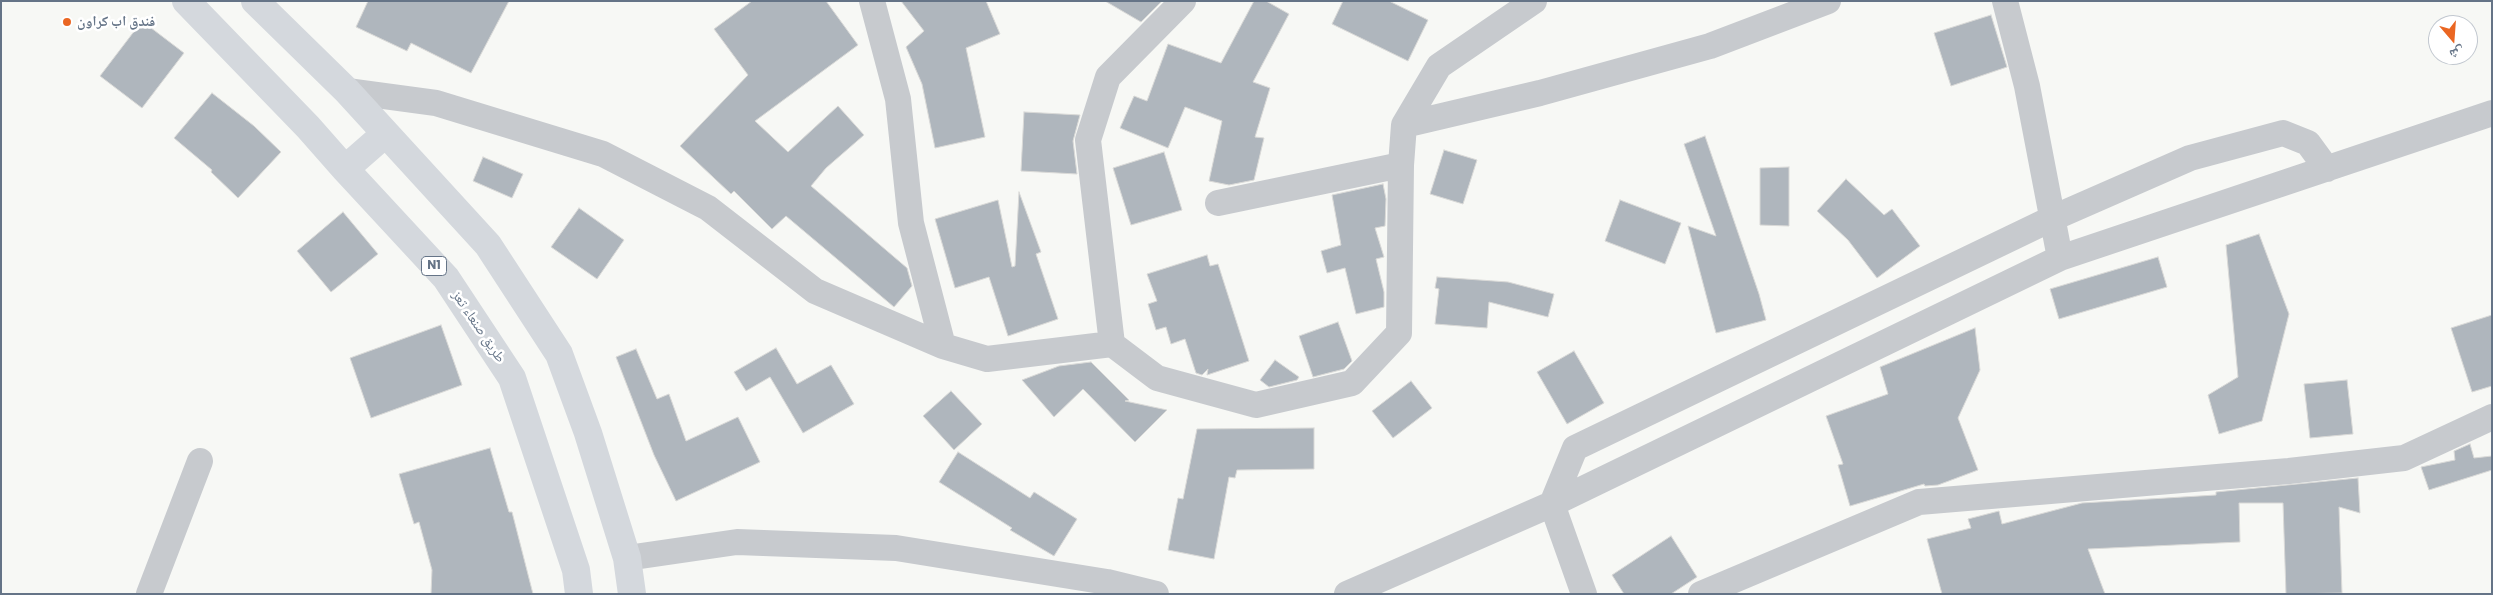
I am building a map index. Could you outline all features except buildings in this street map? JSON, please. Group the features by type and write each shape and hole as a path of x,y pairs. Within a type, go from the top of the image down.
{"highway":[{"name":"طريق صنعاء تعز","path":"186,1 308,127 344,169 446,278 512,378 576,570 579,594"},
{"path":"255,1 347,91 384,134 488,245 560,354 588,433 628,558 632,594"},
{"path":"344,169 384,134"}],"street":[{"path":"872,1 898,99 911,223 943,346"},
{"path":"1112,344 1088,140 1108,76 1183,1"},
{"path":"347,91 436,103 603,154 708,208 815,290 943,346 987,360 1112,344 1158,378 1256,405 1352,384 1399,333 1401,166 1404,125 1439,66 1534,1"},
{"path":"1404,125 1540,93 1710,46 1828,1"},
{"path":"2005,1 2027,86 2060,258"},
{"path":"1347,594 1552,504 2060,258 2492,113"},
{"path":"1584,594 1552,504 1575,448 2053,218 2190,158 2283,133 2308,143 2327,169"},
{"path":"1218,203 1401,166"},
{"path":"1701,594 1920,502 2270,472 2404,458 2492,417"},
{"path":"150,594 200,461"},
{"path":"628,558 737,542 896,548 1107,582 1156,594"}],"place":[{"name":"فندق اب كراون","path":"67,22"}]}
